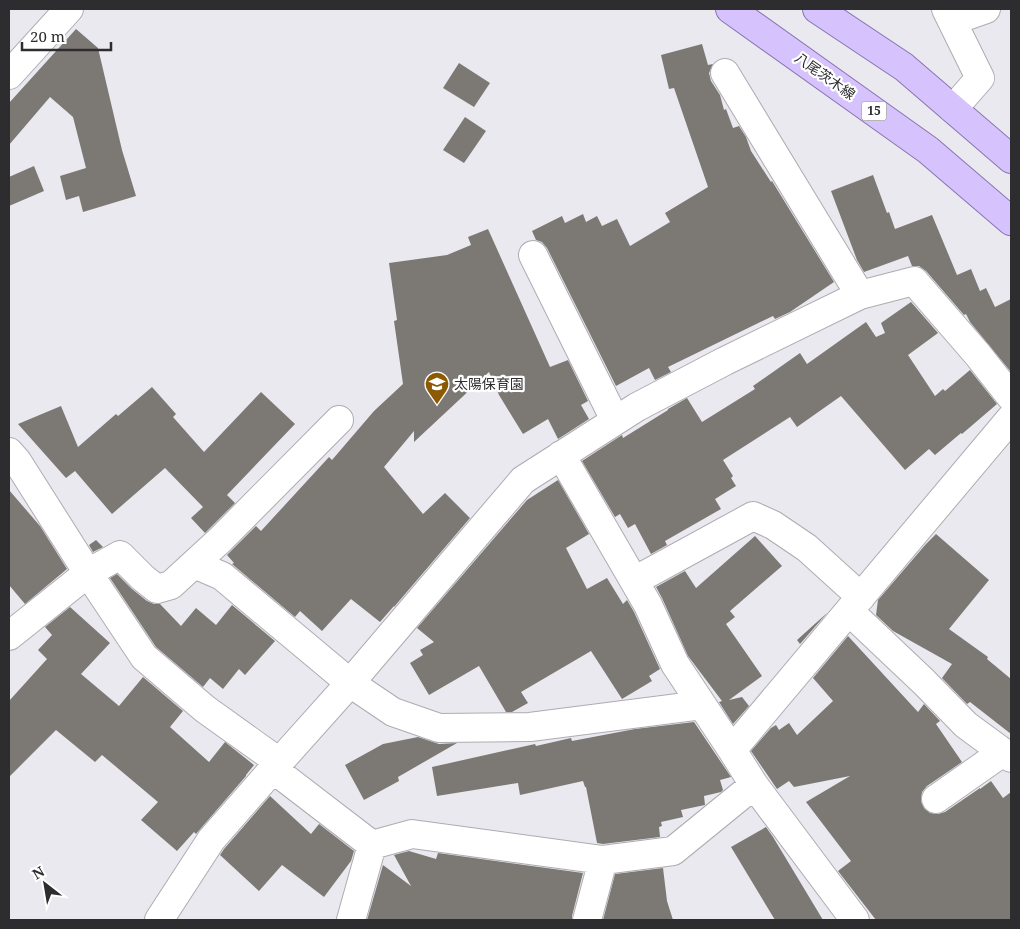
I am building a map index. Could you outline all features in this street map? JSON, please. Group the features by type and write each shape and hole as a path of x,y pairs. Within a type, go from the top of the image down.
{"main road":[{"name":"八尾茨木線","path":"730,9 928,150 1011,221"},
{"path":"833,13 904,68 1011,159"}],"street":[{"path":"9,75 69,9"},
{"path":"953,110 980,78 949,15 986,9"},
{"path":"725,73 860,295"},
{"path":"533,255 615,420"},
{"path":"159,920 211,840 350,683 523,480 615,420 716,366 860,295 914,281 972,348 1011,397"},
{"path":"732,750 1011,418"},
{"path":"9,636 88,573 120,556 156,589 171,586 340,420"},
{"path":"9,452 144,657 372,845"},
{"path":"561,455 648,605 675,664 754,785 855,920"},
{"path":"634,581 753,516 773,525 807,548 924,682 966,725 1007,755 936,799"},
{"path":"194,564 222,576 350,683 393,712 439,728 530,727 702,705"},
{"path":"372,845 412,834 603,860 673,851 754,785"},
{"path":"351,920 372,845"},
{"path":"587,920 603,860"}],"building":[{"path":"76,29 98,48 122,150 136,196 83,212 79,196 66,200 60,176 86,168 73,117 50,97 9,145 9,103"},
{"path":"702,44 708,65 713,64 709,73 711,81 720,95 724,110 726,109 733,128 739,126 746,137 751,151 772,181 834,282 790,312 775,319 773,316 668,367 671,372 655,380 649,368 616,386 547,248 542,242 536,240 532,231 562,216 565,223 583,214 586,222 597,216 602,226 617,219 630,246 670,222 665,213 708,187 674,88 669,89 661,55"},
{"path":"459,63 490,83 474,107 443,88"},
{"path":"465,117 486,131 464,163 443,150"},
{"path":"34,166 44,191 9,206 9,177"},
{"path":"873,175 895,229 932,215 957,275 971,269 980,291 986,288 995,307 1011,299 1011,372 970,322 966,314 964,315 926,271 919,266 912,266 908,256 864,272 857,260 831,191"},
{"path":"488,229 550,367 568,360 588,401 581,405 589,419 558,439 548,419 523,434 499,395 489,372 414,442 414,431 384,467 423,514 445,493 470,518 380,622 351,599 322,631 300,611 295,617 232,564 234,563 227,555 256,526 261,531 329,457 332,460 374,411 403,384 394,321 397,320 389,263 447,255 471,245 468,237"},
{"path":"911,302 938,333 908,355 935,396 943,389 945,391 970,370 997,404 935,455 929,449 905,470 841,396 797,427 790,417 723,460 733,476 731,478 736,486 715,499 721,509 665,541 667,545 651,554 635,524 628,528 620,514 615,517 582,461 622,435 623,438 687,398 702,422 755,389 753,386 800,353 807,364 866,322 876,337 885,333 881,323"},
{"path":"152,387 176,414 173,417 204,452 261,392 295,424 227,495 235,503 205,533 191,518 203,507 165,468 112,514 75,471 66,478 18,424 61,406 78,447 116,414 118,416"},
{"path":"558,480 589,534 566,548 587,589 607,578 623,604 627,600 634,612 660,669 649,676 652,681 622,699 591,651 521,692 528,703 512,712 506,712 479,666 429,695 410,663 423,655 420,650 434,642 417,628 527,500"},
{"path":"9,490 40,526 67,569 25,604 9,585"},
{"path":"936,534 989,580 949,629 988,657 987,659 1011,679 1011,734 970,702 967,704 942,678 952,664 893,631 876,615 878,600"},
{"path":"755,536 782,566 730,611 735,617 726,624 762,676 729,700 742,697 749,706 733,724 719,702 722,701 688,656 656,587 685,571 696,588"},
{"path":"96,540 103,547 93,552 89,545"},
{"path":"117,574 147,601 160,604 181,626 196,608 216,625 232,605 275,641 245,675 239,669 223,689 210,678 203,687 156,647 110,578"},
{"path":"70,607 110,643 81,674 119,706 143,677 183,711 170,727 209,762 225,742 254,765 196,834 194,832 177,851 141,820 158,802 102,755 95,762 56,730 9,777 9,701 47,659 38,650 52,635 45,627"},
{"path":"827,613 800,644 797,640"},
{"path":"848,636 918,712 924,704 940,721 936,724 962,762 927,786 922,792 921,801 924,808 930,813 938,814 945,812 991,781 1003,798 1011,792 1011,920 876,920 838,871 851,861 806,802 850,776 794,787 789,781 777,789 751,751 771,728 776,725 779,730 789,723 797,735 833,701 813,678"},
{"path":"694,722 731,777 720,780 723,790 721,792 704,796 705,805 681,810 683,817 661,822 662,826 659,827 660,837 603,844 597,843 586,787 583,781 520,795 518,783 437,796 432,767 535,744 536,746 571,738 572,741 635,729"},
{"path":"418,737 439,744 457,743 398,777 399,781 364,800 345,765 383,744"},
{"path":"270,796 311,834 319,824 354,851 351,861 324,897 282,865 259,891 220,855"},
{"path":"766,827 823,920 775,920 731,847"},
{"path":"409,851 436,859 438,853 583,873 572,920 367,920 383,865 411,886 394,855"},
{"path":"663,868 667,901 673,920 603,920 615,874"}],"place":[{"name":"太陽保育園","path":"437,405"}]}
